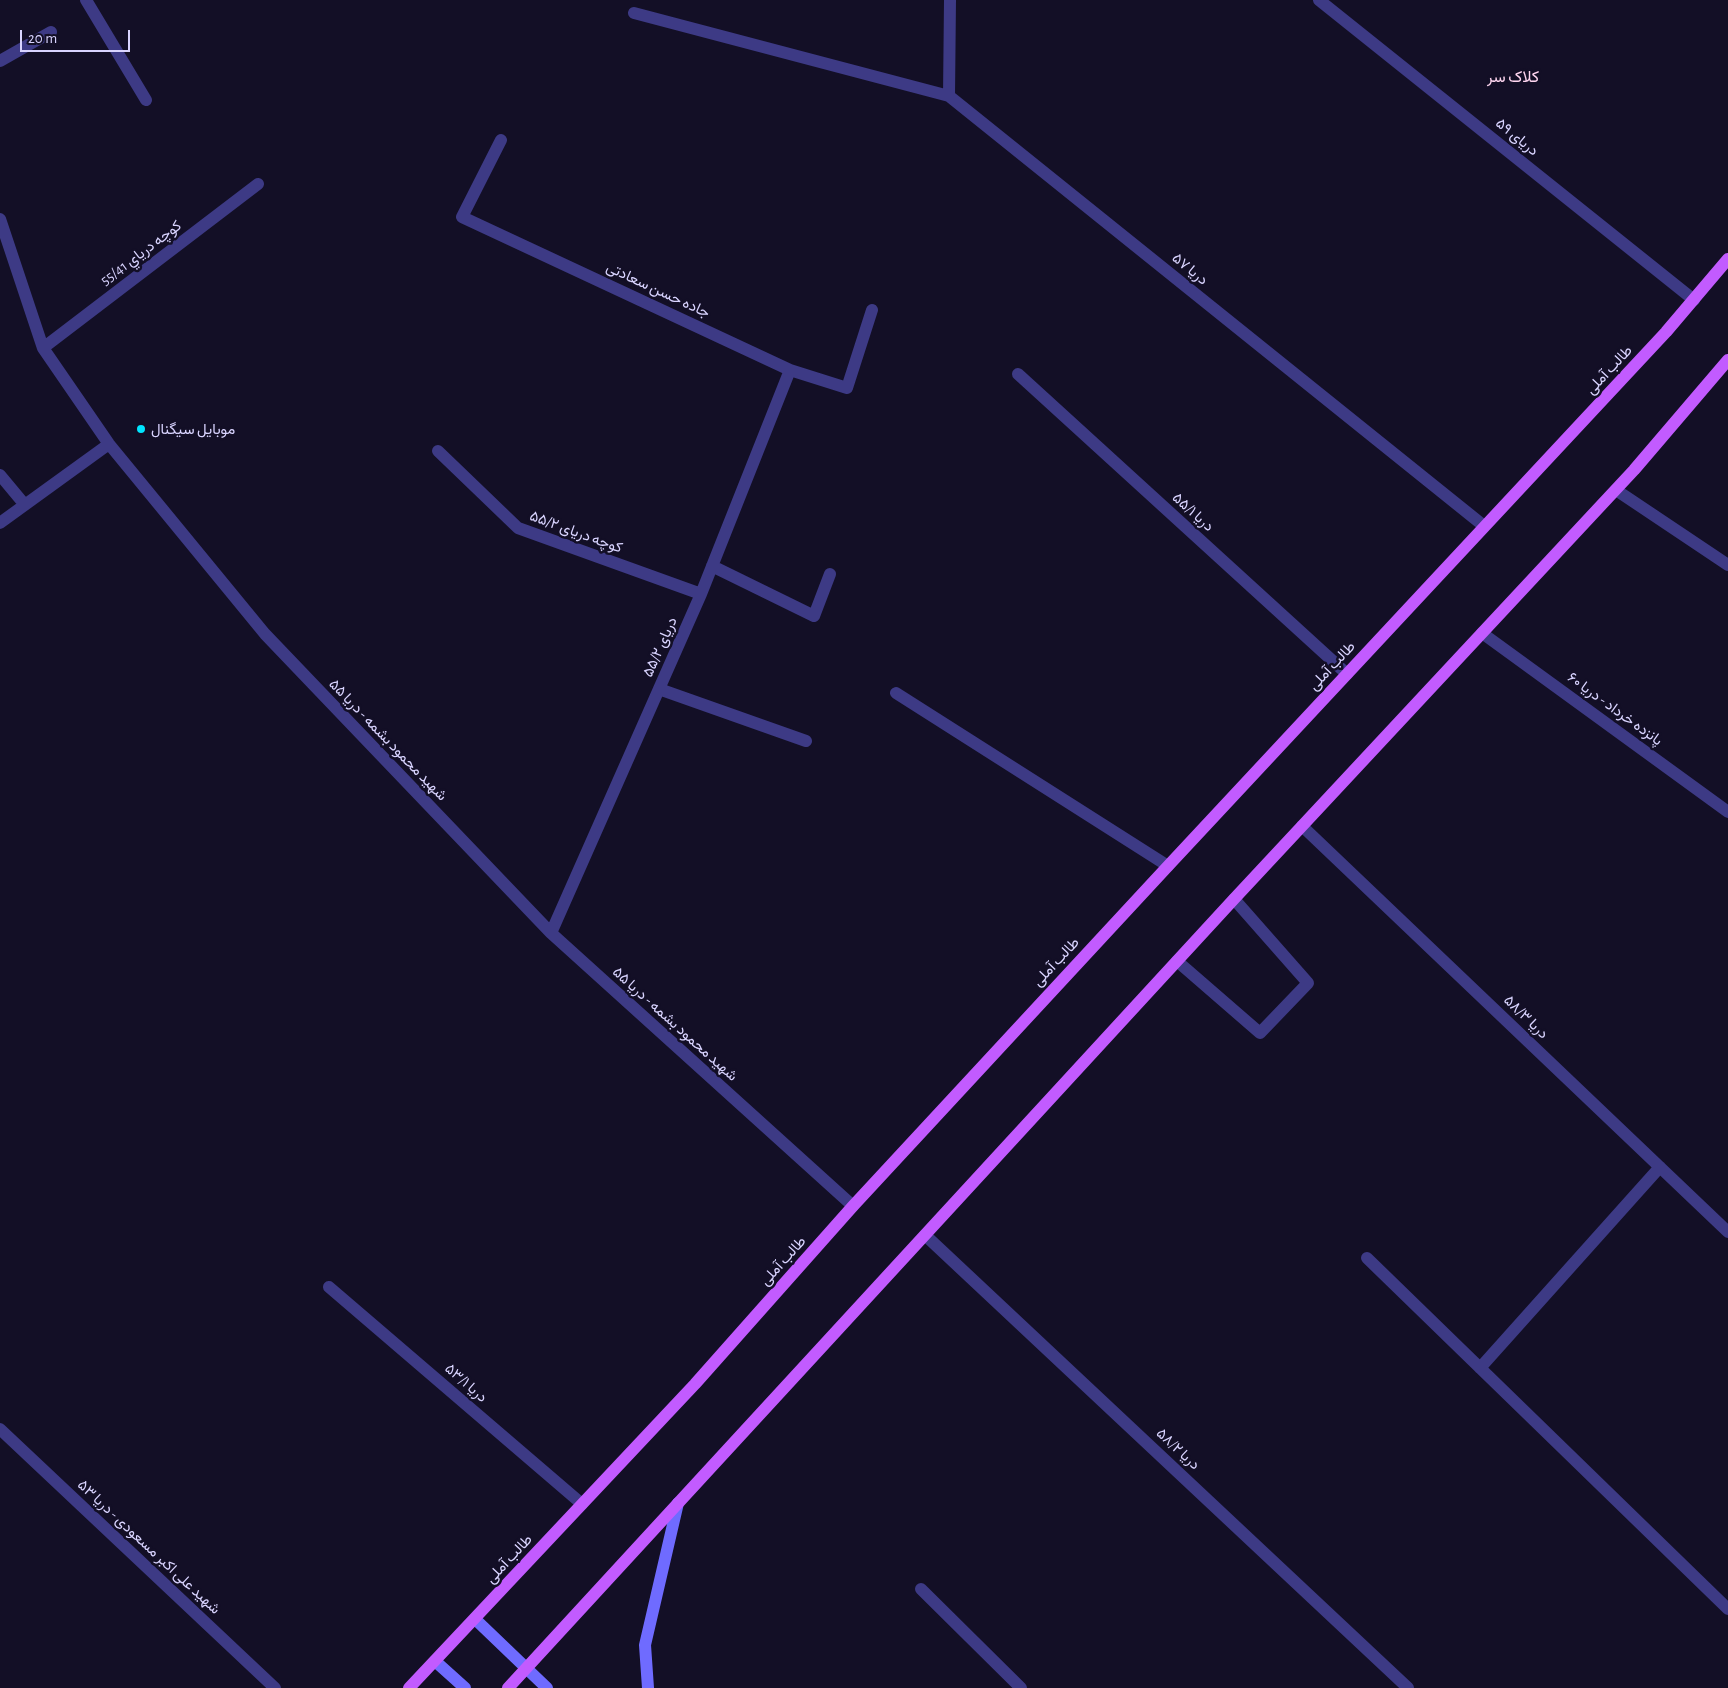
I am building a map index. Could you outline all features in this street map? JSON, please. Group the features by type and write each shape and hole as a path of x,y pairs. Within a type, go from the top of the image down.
{"main road":[{"name":"طالب آملی","path":"409,1688 695,1384 853,1206 1694,300 1728,259"},
{"path":"508,1688 1234,899 1616,490 1728,360"},
{"path":"648,1688 645,1644 678,1503"},
{"path":"475,1619 548,1688"},
{"path":"435,1661 465,1688"}],"street":[{"path":"86,0 146,100"},
{"path":"634,13 950,96 950,0"},
{"name":"دریای ۵۹","path":"1322,1 1694,300"},
{"path":"0,61 51,32"},
{"name":"دریا ۵۷","path":"950,96 1484,526"},
{"name":"جاده حسن سعادتی","path":"501,140 462,217 790,370 847,388 872,310"},
{"name":"كوچه درياي 55/41","path":"43,348 258,184"},
{"name":"شهید محمود بشمه - دریا ۵۵","path":"0,219 43,348 109,444 265,634 550,933 853,1206"},
{"name":"دریای ۵۵/۲","path":"550,933 701,594 790,370"},
{"name":"دریا ۵۵/۱","path":"1018,374 1346,674"},
{"path":"0,524 109,444"},
{"name":"کوچه دریای ۵۵/۲","path":"438,450 518,528 701,594"},
{"path":"0,475 26,505"},
{"path":"1616,490 1728,565"},
{"path":"712,566 814,616 830,574"},
{"name":"پانزده خرداد - دریا ۶۰","path":"1482,633 1728,812"},
{"path":"659,689 806,741"},
{"path":"896,693 1168,866"},
{"name":"دریا ۵۸/۳","path":"1302,826 1728,1232"},
{"path":"1177,962 1260,1033 1308,983 1234,899"},
{"path":"1480,1368 1660,1167"},
{"name":"دریا ۵۸/۲","path":"925,1235 1408,1688"},
{"path":"1367,1258 1728,1609"},
{"name":"دریا ۵۳/۱","path":"329,1287 582,1504"},
{"name":"شهید علی اکبر مسعودی - دریا ۵۳","path":"0,1429 275,1688"},
{"path":"921,1589 1021,1688"}],"place":[{"name":"موبایل سیگنال","path":"141,429"}],"district":[{"name":"کلاک سر","path":"1513,77"}]}
